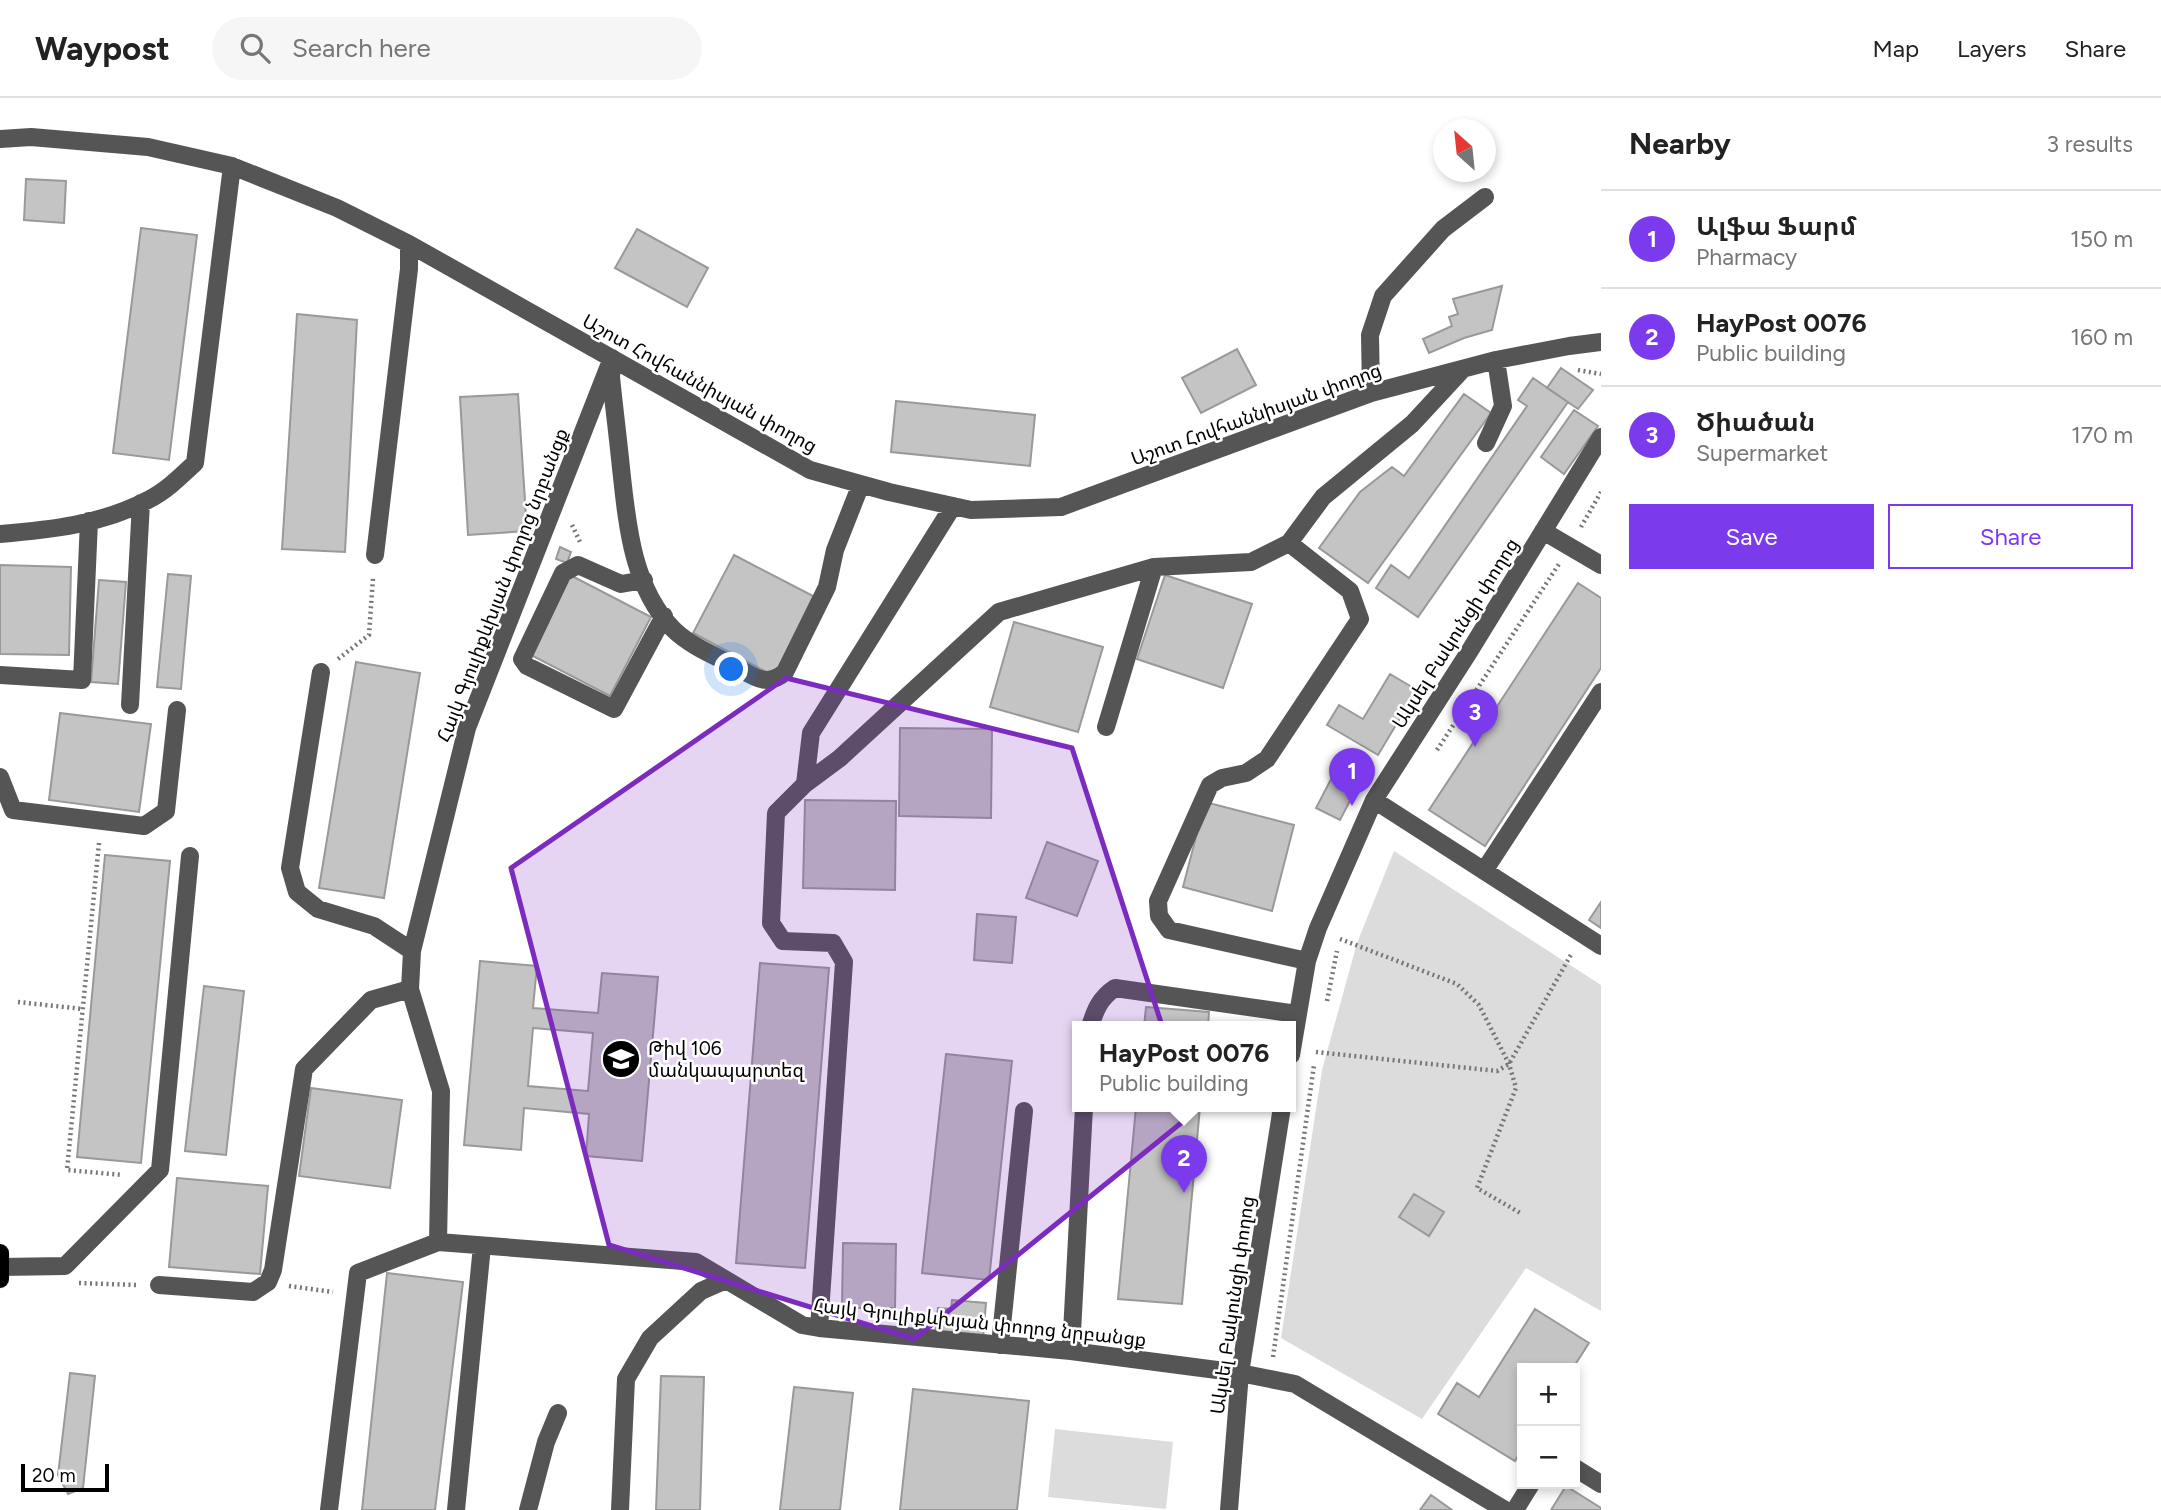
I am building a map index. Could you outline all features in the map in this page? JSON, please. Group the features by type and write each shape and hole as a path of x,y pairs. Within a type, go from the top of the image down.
{"street":[{"name":"Աշոտ Հովհաննիսյան փողոց","path":"0,139 31,137 148,147 232,166 337,208 409,244 810,470 971,510 1061,507 1371,393 1496,360 1601,342"},
{"path":"0,534 40,531 109,517 141,503 173,484 195,463 232,166"},
{"path":"1371,393 1370,335 1383,296 1443,229 1485,197"},
{"path":"375,555 409,269 409,244"},
{"path":"612,358 611,377 627,525 637,565 654,604 674,629 703,650 764,681 776,680 785,672 827,587 835,550 862,484"},
{"name":"Հայկ Գյուլիքևխյան փողոց նրբանցք","path":"438,1242 441,1091 410,989 412,951 467,728 612,358"},
{"path":"1486,443 1503,406 1496,360"},
{"path":"819,1328 844,962 833,943 783,941 771,923 776,813 805,784 840,758 999,612 1154,568 1251,562 1289,543 1323,497 1412,424 1463,369"},
{"name":"Ակսել Բակունցի փողոց","path":"1296,1021 1307,961 1318,928 1374,800 1601,437"},
{"path":"130,705 141,503"},
{"path":"805,784 811,733 953,506"},
{"path":"0,676 82,680 89,521"},
{"path":"1543,531 1601,565"},
{"path":"1289,543 1349,591 1360,620 1266,759 1246,773 1222,778 1210,785 1158,901 1159,916 1169,930 1307,961"},
{"path":"644,580 621,584 578,565 563,573 522,659 527,666 614,709 664,616"},
{"path":"1106,727 1154,568"},
{"path":"321,672 289,868 297,892 318,909 373,926 412,951"},
{"path":"1484,871 1601,692"},
{"path":"0,777 13,810 144,826 166,811 177,710"},
{"path":"1374,800 1601,946"},
{"path":"0,1266 65,1266 160,1170 191,856"},
{"path":"1092,1021 1097,1006 1105,995 1115,988 1297,1014"},
{"path":"159,1285 253,1292 268,1282 273,1269 304,1069 370,1000 410,989"},
{"path":"1000,1345 1024,1111"},
{"path":"1071,1351 1084,1112"},
{"name":"Ակսել Բակունցի փողոց","path":"1228,1510 1240,1373 1281,1112"},
{"name":"Հայկ Գյուլիքևխյան փողոց նրբանցք","path":"329,1510 358,1273 438,1242 696,1262 802,1325 819,1328 1071,1351 1240,1373 1295,1384 1505,1510"},
{"path":"456,1510 482,1246"},
{"path":"620,1510 626,1379 650,1338 701,1291 726,1280"},
{"path":"528,1510 546,1441 558,1413"},
{"path":"1580,1471 1601,1484"},
{"path":"1515,1510 1528,1489"}],"path":[{"path":"1433,756 1570,547 1601,492"},
{"path":"552,510 573,526 585,553 578,565"},
{"path":"321,672 369,635 375,555"},
{"path":"101,821 67,1170 152,1178"},
{"path":"1316,1052 1497,1071 1509,1064 1583,934"},
{"path":"1326,1004 1340,939 1457,985 1479,1005 1509,1064 1516,1088 1477,1188 1522,1214"},
{"path":"18,1002 83,1009"},
{"path":"1270,1379 1318,1041"},
{"path":"268,1282 355,1295"},
{"path":"69,1283 159,1285"}],"highlighted area":[{"path":"786,678 1072,748 1191,1115 914,1339 609,1245 511,868"}],"shaded area":[{"path":"1394,851 1601,985 1601,1311 1526,1268 1422,1419 1281,1338 1322,1070 1357,943"},
{"path":"1055,1429 1173,1442 1166,1509 1048,1497"}],"building":[{"path":"26,179 66,181 64,223 24,220"},
{"path":"141,228 197,235 169,460 113,453"},
{"path":"637,229 708,268 687,307 615,268"},
{"path":"1502,286 1492,330 1429,353 1423,339 1452,326 1449,317 1458,314 1453,299"},
{"path":"297,314 357,320 345,552 282,549"},
{"path":"1237,349 1256,385 1201,413 1182,378"},
{"path":"1561,368 1593,390 1578,409 1547,388"},
{"path":"1533,378 1568,402 1418,617 1376,588 1391,565 1409,578 1527,406 1518,400"},
{"path":"518,394 527,531 468,535 460,397"},
{"path":"1464,394 1491,413 1368,583 1319,548 1360,492 1392,467 1404,476"},
{"path":"896,401 1035,415 1030,466 891,452"},
{"path":"1574,410 1598,426 1564,474 1541,457"},
{"path":"560,547 571,552 567,563 556,559"},
{"path":"734,555 815,597 774,676 693,633"},
{"path":"0,565 71,567 69,655 0,654"},
{"path":"168,574 191,576 181,689 157,687"},
{"path":"570,575 651,617 610,696 529,654"},
{"path":"1165,575 1252,604 1223,688 1137,659"},
{"path":"99,580 126,582 118,684 91,682"},
{"path":"1578,583 1601,598 1601,668 1485,846 1429,810"},
{"path":"1014,622 1103,647 1078,732 990,707"},
{"path":"356,662 420,673 384,898 319,888"},
{"path":"1390,674 1417,690 1378,755 1327,725 1339,705 1363,719"},
{"path":"60,713 151,724 139,812 49,800"},
{"path":"900,728 992,729 991,818 899,816"},
{"path":"1341,760 1365,772 1340,820 1316,808"},
{"path":"805,800 896,801 895,890 803,888"},
{"path":"1205,802 1294,825 1272,911 1183,887"},
{"path":"1047,842 1098,861 1077,916 1026,898"},
{"path":"105,855 170,861 141,1163 77,1157"},
{"path":"1601,902 1601,928 1589,920"},
{"path":"977,914 1016,917 1012,963 974,960"},
{"name":"Թիվ 106 մանկապարտեզ","path":"480,961 537,966 533,1008 598,1013 602,973 658,977 642,1161 586,1156 589,1114 524,1108 521,1150 464,1145","holes":["533,1028 593,1033 588,1091 528,1086"]},
{"path":"760,963 829,968 805,1268 736,1263"},
{"path":"204,986 244,991 226,1155 185,1151"},
{"path":"1146,1007 1209,1012 1208,1021 1145,1021"},
{"path":"946,1054 1012,1061 989,1280 922,1273"},
{"path":"311,1088 402,1100 390,1188 299,1176"},
{"path":"1136,1112 1200,1112 1182,1304 1118,1299"},
{"path":"177,1178 268,1186 260,1274 169,1267"},
{"path":"1414,1194 1444,1212 1429,1236 1399,1217"},
{"path":"843,1243 896,1244 895,1308 842,1308"},
{"path":"387,1273 463,1282 435,1510 362,1510"},
{"path":"952,1300 986,1303 983,1339 935,1334 938,1308 951,1309"},
{"path":"1535,1309 1589,1343 1576,1363 1517,1363 1515,1461 1438,1414 1457,1383 1479,1397"},
{"path":"70,1373 95,1376 83,1488 68,1494 58,1475"},
{"path":"661,1376 704,1377 700,1510 656,1510"},
{"path":"794,1387 853,1393 840,1510 780,1510"},
{"path":"913,1389 1029,1401 1017,1510 900,1510"},
{"path":"1564,1489 1571,1489 1601,1508 1601,1510 1551,1510"},
{"path":"1431,1495 1452,1510 1420,1510"}],"place":[{"name":"Ծիածան","path":"1475,747"},
{"name":"Ալֆա Ֆարմ","path":"1352,806"},
{"name":"Թիվ 106 մանկապարտեզ","path":"621,1059"},
{"name":"HayPost 0076","path":"1184,1193"}]}
